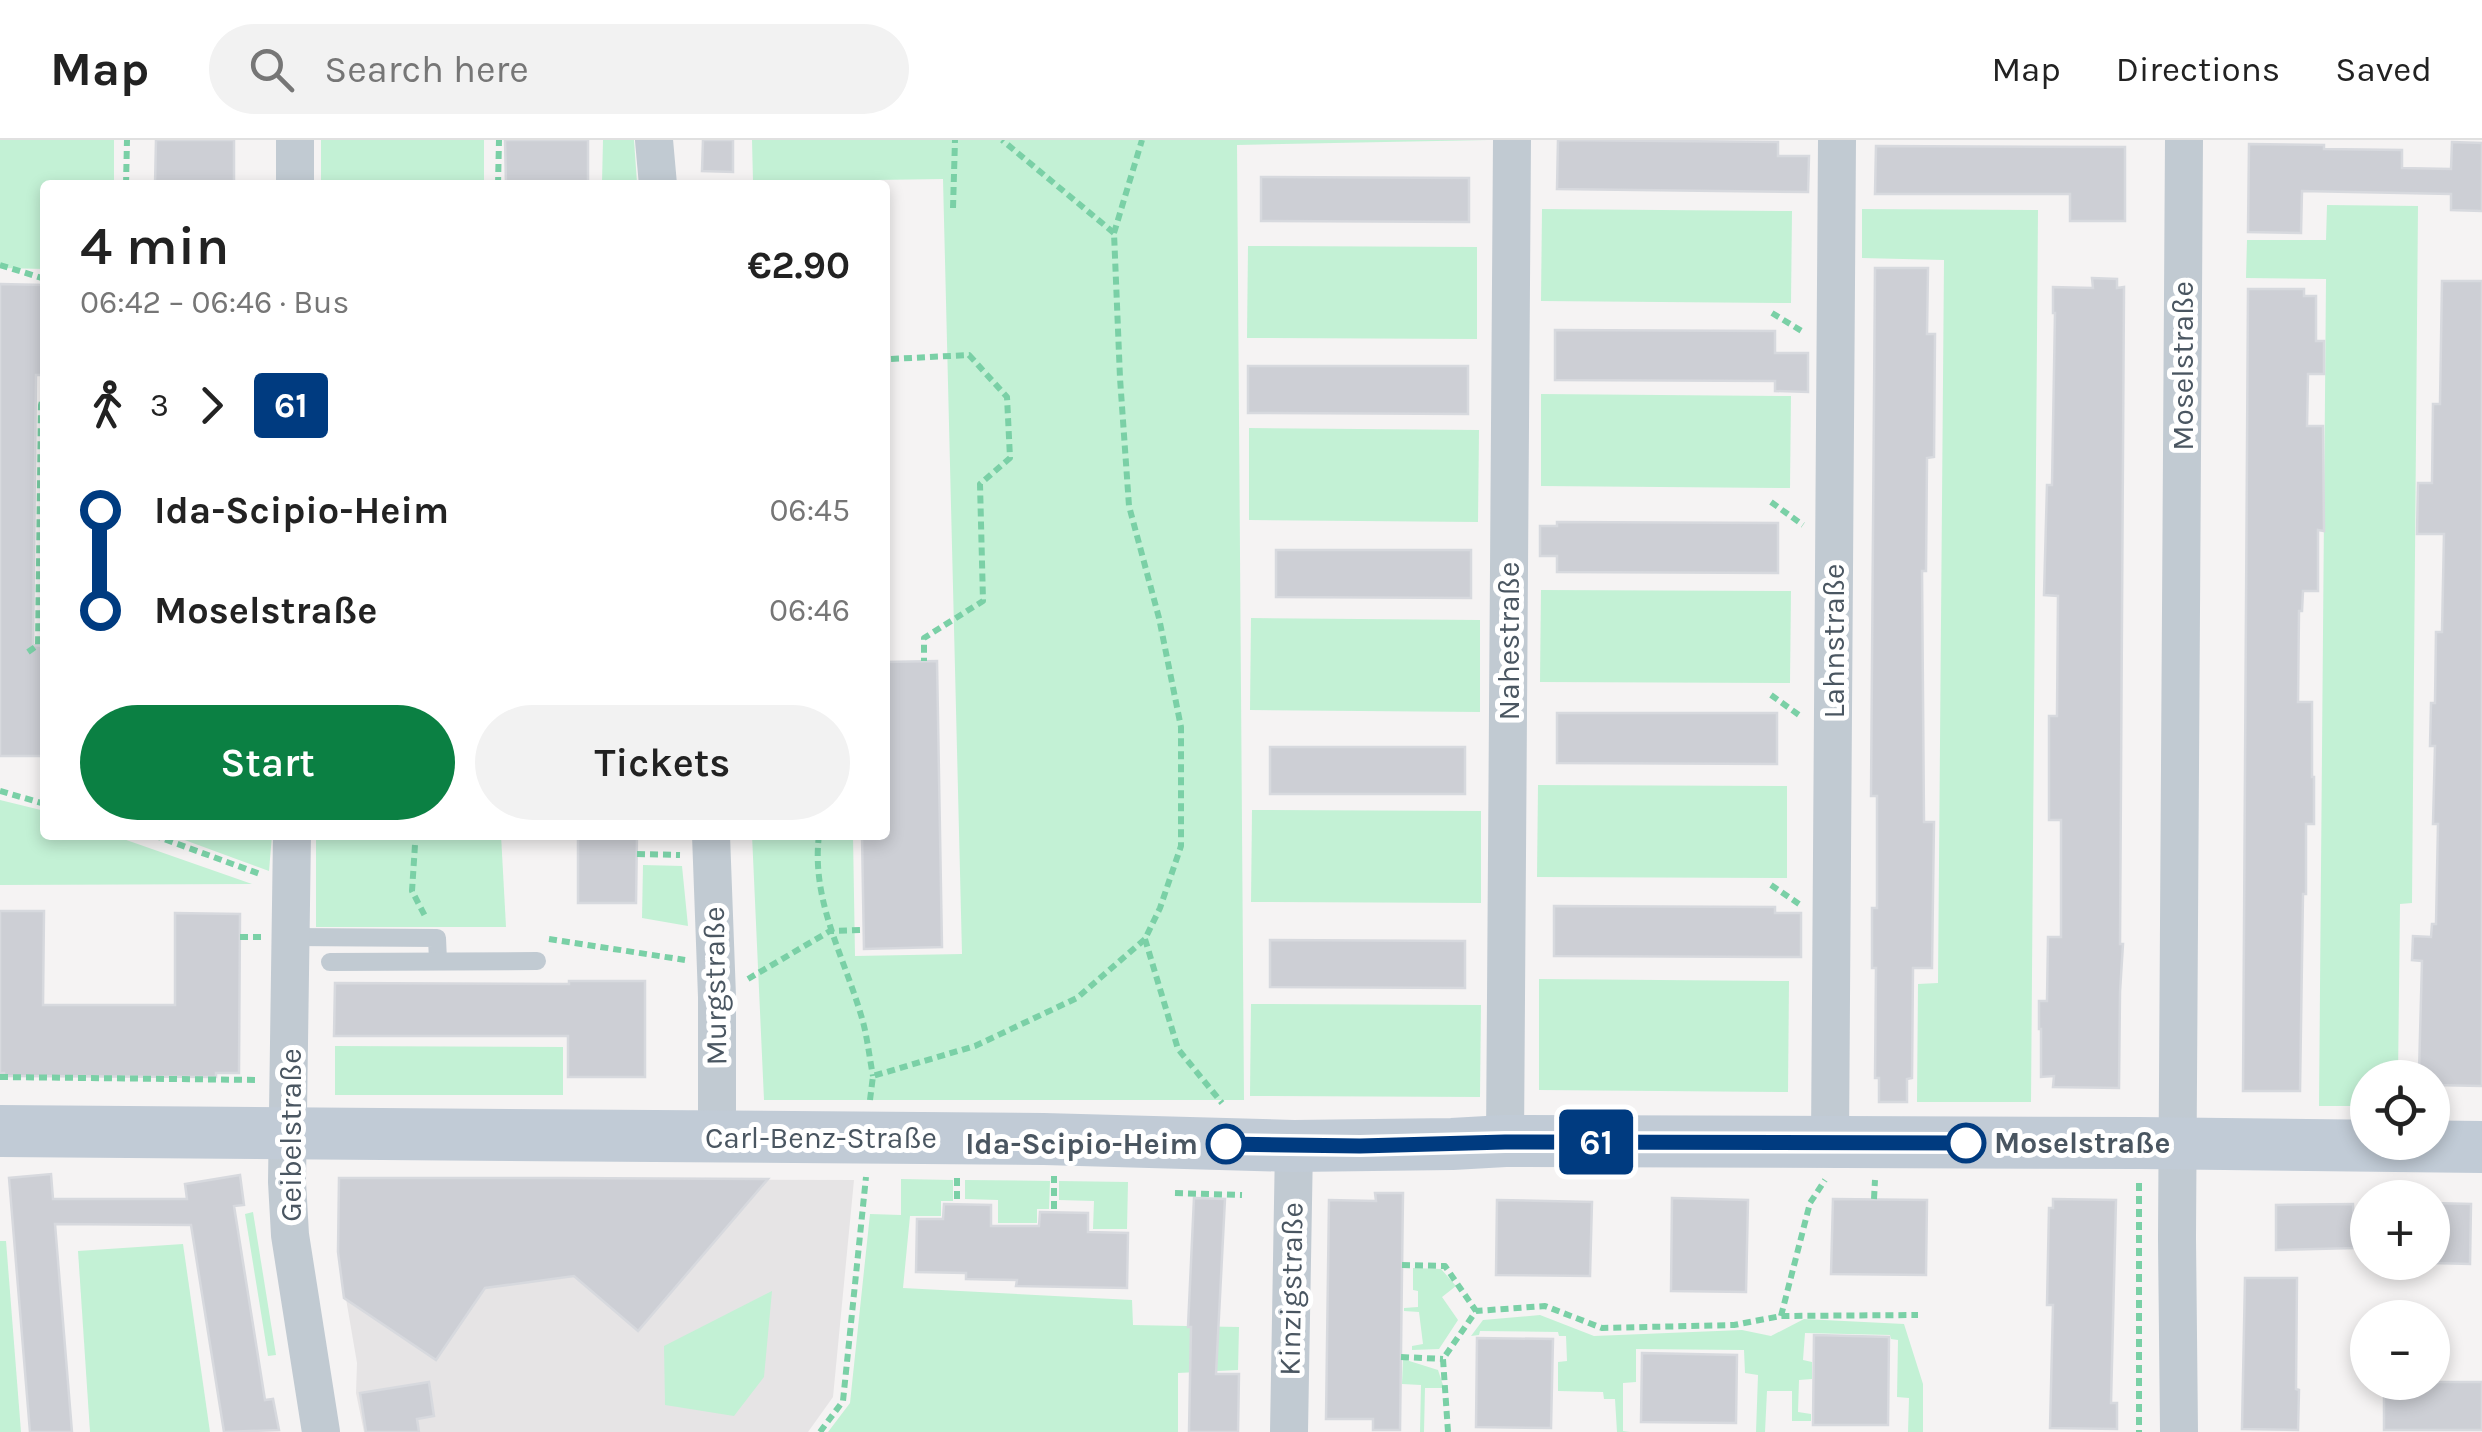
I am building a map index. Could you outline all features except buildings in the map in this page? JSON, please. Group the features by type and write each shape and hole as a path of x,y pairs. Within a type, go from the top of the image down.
{"street":[{"path":"295,140 295,180"},
{"path":"654,140 658,180"},
{"name":"Nahestraße","path":"1505,1142 1512,140"},
{"name":"Lahnstraße","path":"1829,1158 1837,140"},
{"name":"Moselstraße","path":"2180,1432 2158,1159 2184,140"},
{"name":"Geibelstraße","path":"292,840 290,1235 321,1432"},
{"name":"Murgstraße","path":"710,840 717,1138"},
{"name":"Carl-Benz-Straße","path":"0,1131 288,1149 868,1138 1294,1146 1505,1142 1829,1158 2158,1159 2482,1147"},
{"name":"Kinzigstraße","path":"1289,1432 1294,1146"}],"lane":[{"path":"292,937 437,938 438,961"},
{"path":"330,962 537,961"}],"path":[{"path":"126,180 127,140"},
{"path":"498,140 498,180"},
{"path":"953,208 955,140"},
{"path":"1002,140 1114,233"},
{"path":"873,1076 975,1046 1078,998 1145,940 1181,846 1181,727 1159,618 1129,506 1120,378 1114,233 1142,140"},
{"path":"0,265 40,278"},
{"path":"890,359 969,355 1006,398 1010,458 980,484 984,602 924,638 924,661"},
{"path":"28,652 38,645 40,406"},
{"path":"0,791 40,803"},
{"path":"167,840 292,885"},
{"path":"819,840 817,876 830,930 862,1016 873,1076 843,1400 820,1432"},
{"path":"416,844 412,891 437,938"},
{"path":"533,939 552,939 716,981 830,930 863,930"},
{"path":"1145,940 1178,1049 1222,1102"},
{"path":"0,1077 290,1080"},
{"path":"1781,1316 1810,1203 1829,1158"},
{"path":"2139,1432 2158,1159"},
{"path":"957,1199 958,1169"},
{"path":"1054,1170 1054,1209"},
{"path":"1174,1193 1242,1195"},
{"path":"1402,1265 1445,1266 1476,1311"},
{"path":"1476,1311 1544,1306 1602,1328 1734,1325 1781,1316 1918,1315"},
{"path":"1448,1432 1443,1359 1476,1311"},
{"path":"1401,1357 1443,1359"}],"shaded area":[{"path":"339,1178 854,1180 833,1397 808,1432 364,1432 338,1252"}],"green space":[{"path":"0,140 114,140 114,180 40,180 40,269 0,268"},
{"path":"321,140 484,140 484,180 321,180"},
{"path":"603,140 634,140 637,180 602,180"},
{"path":"752,140 1488,140 1237,145 1244,1100 764,1100 752,840 853,840 855,956 962,954 943,179 753,180"},
{"path":"2327,205 2418,206 2412,903 2400,904 2398,1060 2350,1060 2350,1106 2319,1106 2326,279 2246,278 2247,240 2326,240"},
{"path":"1542,209 1792,211 1791,303 1541,301"},
{"path":"1862,209 2038,210 2031,1102 1917,1102 1918,984 1938,983 1944,260 1862,258"},
{"path":"1248,246 1477,247 1477,339 1247,338"},
{"path":"1541,394 1791,396 1790,488 1541,486"},
{"path":"1249,428 1479,430 1478,522 1249,520"},
{"path":"1541,590 1791,591 1790,683 1540,682"},
{"path":"1251,618 1480,620 1480,712 1250,710"},
{"path":"1538,785 1787,786 1787,878 1537,877"},
{"path":"0,800 40,810 40,840 126,840 252,884 0,885"},
{"path":"1252,810 1481,811 1481,903 1251,902"},
{"path":"185,840 272,840 269,871"},
{"path":"316,840 501,840 506,927 316,927"},
{"path":"643,865 682,866 688,926 642,918"},
{"path":"1539,979 1789,981 1788,1092 1539,1090"},
{"path":"1251,1004 1481,1005 1480,1097 1250,1096"},
{"path":"335,1046 563,1047 563,1095 335,1095"},
{"path":"901,1179 953,1180 953,1201 941,1201 941,1216 910,1216 903,1288 1132,1300 1133,1325 1239,1327 1238,1370 1178,1373 1178,1432 828,1432 850,1403 870,1214 901,1215"},
{"path":"965,1180 1050,1181 1049,1209 1037,1209 1037,1223 998,1223 998,1200 965,1199"},
{"path":"1059,1181 1128,1182 1127,1229 1093,1229 1094,1201 1059,1200"},
{"path":"253,1212 276,1355 268,1356 245,1214"},
{"path":"0,1241 6,1241 21,1432 0,1432"},
{"path":"183,1244 210,1432 90,1432 78,1251"},
{"path":"1413,1268 1441,1269 1456,1286 1442,1297 1458,1320 1439,1349 1412,1350 1412,1346 1423,1344 1419,1312 1404,1311 1418,1307"},
{"path":"772,1291 764,1377 734,1416 665,1405 664,1346"},
{"path":"1540,1315 1594,1336 1742,1330 1771,1336 1804,1319 1904,1324 1923,1384 1923,1432 1908,1432 1909,1398 1897,1397 1898,1340 1890,1335 1805,1333 1803,1360 1812,1362 1812,1379 1799,1380 1798,1412 1811,1414 1811,1421 1792,1421 1792,1391 1767,1391 1765,1432 1756,1432 1758,1375 1745,1373 1744,1350 1636,1349 1636,1382 1623,1383 1623,1431 1630,1432 1617,1432 1615,1399 1604,1399 1603,1392 1558,1391 1558,1362 1567,1361 1566,1336 1559,1336 1558,1332 1480,1331 1479,1335 1471,1336 1483,1320"},
{"path":"1403,1359 1438,1370 1444,1388 1425,1388 1424,1432 1420,1432 1421,1385 1402,1384"}],"bus line":[{"name":"61","path":"1226,1144 1966,1143"}],"place":[{"name":"Moselstraße","path":"1966,1143"},
{"name":"Ida-Scipio-Heim","path":"1226,1144"}]}
